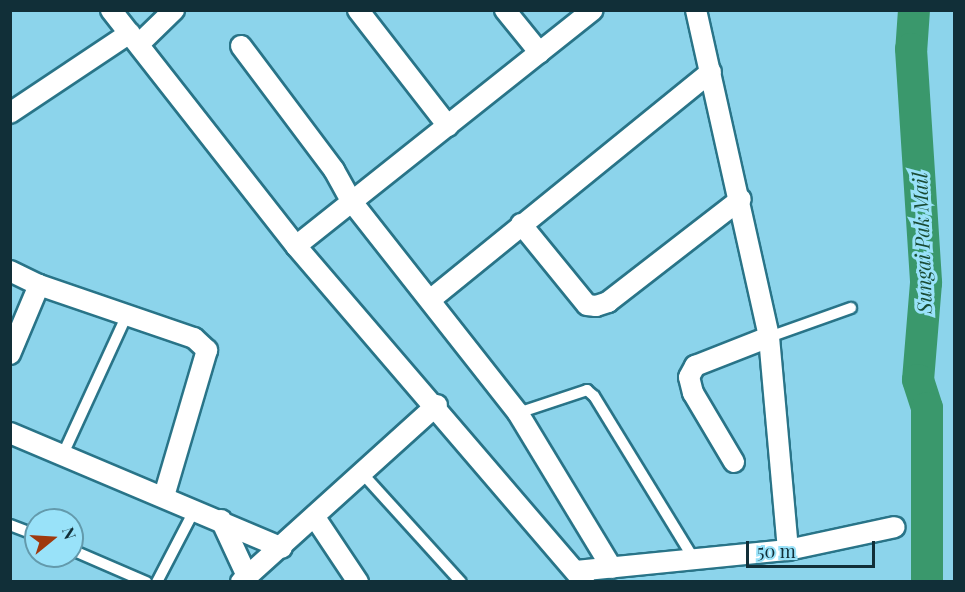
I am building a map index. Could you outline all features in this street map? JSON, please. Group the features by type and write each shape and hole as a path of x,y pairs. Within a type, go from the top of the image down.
{"street":[{"path":"111,10 296,246 437,405 580,577 612,568 788,550 895,527"},
{"path":"10,113 134,38 174,10"},
{"path":"358,10 448,126"},
{"path":"505,10 540,53"},
{"path":"296,246 593,10"},
{"path":"696,10 741,199 770,337 788,550"},
{"path":"241,46 334,170 352,202 518,413 612,568"},
{"path":"429,300 711,72"},
{"path":"521,224 587,305 596,306 608,302 741,199"},
{"path":"10,271 39,285 194,338 207,350 164,496"},
{"path":"10,354 39,285"},
{"path":"734,462 693,393 689,377 695,366 770,337"},
{"path":"221,520 244,579 316,519 362,473 437,405"},
{"path":"10,433 221,520 282,548"},
{"path":"316,519 358,582"}],"lane":[{"path":"770,337 851,308"},
{"path":"63,454 127,315"},
{"path":"518,413 586,390 594,396 694,559"},
{"path":"362,473 460,582"},
{"path":"157,582 195,510"},
{"path":"84,555 146,582"}],"waterway":[{"name":"Sungai Pak Mail","path":"914,10 911,49 926,283 918,380 927,408 927,582"}]}
